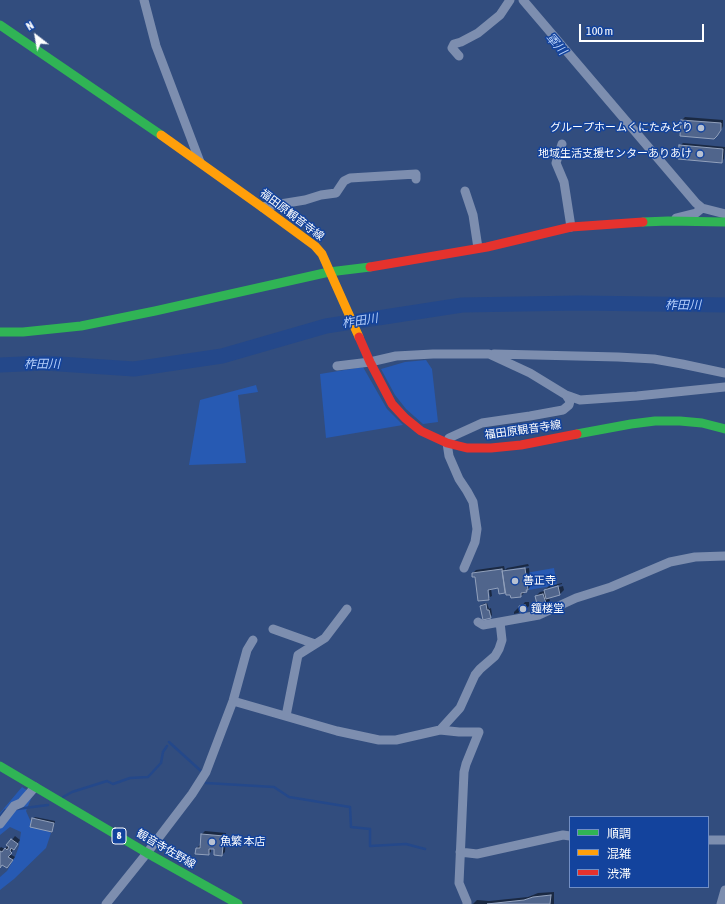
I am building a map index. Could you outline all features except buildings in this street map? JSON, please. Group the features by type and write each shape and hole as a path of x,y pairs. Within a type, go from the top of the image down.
{"main road":[{"name":"福田原観音寺線","path":"0,25 162,136 315,246 322,254 370,362 392,404 405,418 421,431 447,443 467,448 491,448 522,445 631,424 655,421 702,423 725,429"},
{"path":"0,332 23,332 81,326 329,272 378,266 478,248 571,228 633,222 725,222"},
{"name":"観音寺佐野線","path":"0,766 147,853 238,904"}],"street":[{"path":"144,0 156,46 200,164"},
{"path":"459,56 452,48 454,44 478,33 500,15 510,0"},
{"path":"523,0 696,203 702,208 725,214"},
{"path":"562,144 556,164 564,182 571,228"},
{"path":"262,207 305,200 336,192 344,181 350,178 416,174 416,179"},
{"path":"465,191 472,215 478,248"},
{"path":"668,221 696,213 702,208"},
{"path":"337,366 370,362 396,356 433,354 489,354 618,357 682,364 725,373"},
{"path":"489,354 530,373 566,395 580,400 725,388"},
{"path":"464,568 476,542 473,502 459,479 449,456 447,443 449,438 482,423 563,410 569,405 570,401 566,395"},
{"path":"478,622 483,625 539,615 576,598 611,587 670,562 695,557 725,556"},
{"path":"286,716 298,655 325,638 347,609"},
{"path":"440,730 460,708 475,675 495,656 499,649 502,640 500,622"},
{"path":"273,628 315,644"},
{"path":"106,904 192,794 206,772 233,701 247,650 253,640"},
{"path":"233,701 337,732 379,740 396,740 440,730 479,732 464,772 459,883 467,904"},
{"path":"0,824 14,806 21,803 35,787"},
{"path":"460,852 477,854 563,835 569,836"},
{"path":"709,840 725,840"},
{"path":"722,904 725,890"}],"shaded area":[{"path":"426,360 432,369 438,422 423,424 406,409 395,395 381,369 405,362"},
{"path":"363,367 387,409 403,425 326,438 320,374"},
{"path":"256,385 258,392 238,395 246,463 189,465 200,400"},
{"path":"554,568 557,585 529,590 526,573"},
{"path":"22,787 33,794 26,811 30,820 51,833 46,848 14,879 0,890 0,877 7,871 15,857 19,846 21,832 10,827 0,835 0,813"}],"waterway":[{"name":"柞田川","path":"0,365 45,363 134,369 222,356 326,326 462,305 580,303 725,305"},
{"path":"169,742 201,771"},
{"path":"63,797 72,792 107,781 113,784 130,778 148,777 161,763 163,752 167,746"},
{"path":"206,783 274,787 289,797 350,807 351,827 370,829 370,846 406,844 425,849"},
{"path":"17,809 48,805"},
{"path":"0,816 5,810 8,810"}],"traffic: fast":[{"path":"0,25 161,135"},
{"path":"643,222 725,222"},
{"path":"0,332 23,332 81,326 329,272 370,267"},
{"path":"577,434 655,421 702,423 725,429"},
{"path":"0,766 147,853 238,904"}],"traffic: slow":[{"path":"161,135 315,246 322,254 359,337"}],"traffic: jam":[{"path":"370,267 487,247 571,227 643,222"},
{"path":"359,337 392,404 405,418 421,431 447,443 467,448 491,448 521,445 577,434"}],"place":[{"name":"グループホームくにたみどり","path":"701,128"},
{"name":"地域生活支援センターありあけ","path":"700,154"},
{"name":"善正寺","path":"515,581"},
{"name":"鐘楼堂","path":"523,609"},
{"name":"魚繁 本店","path":"212,842"}],"water label":[{"name":"軍川","path":"556,44"}]}
